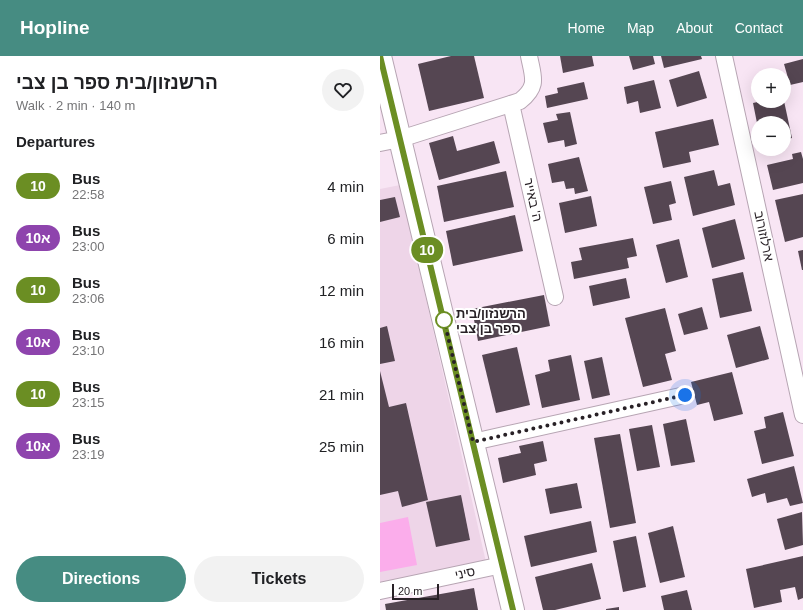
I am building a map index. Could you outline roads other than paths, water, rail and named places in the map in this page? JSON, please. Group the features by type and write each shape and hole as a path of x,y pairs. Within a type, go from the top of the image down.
{"street":[{"path":"380,56 390,141 473,442 513,610"},
{"path":"390,141 520,101 529,93 534,82 529,56"},
{"name":"ארלוזורוב","path":"724,56 803,415"},
{"name":"ה' באייר","path":"511,104 555,296"},
{"path":"473,442 685,395"},
{"name":"סיני","path":"380,591 502,565"}],"place":[{"name":"הרשנזון/בית ספר בן צבי","path":"444,320"}]}
